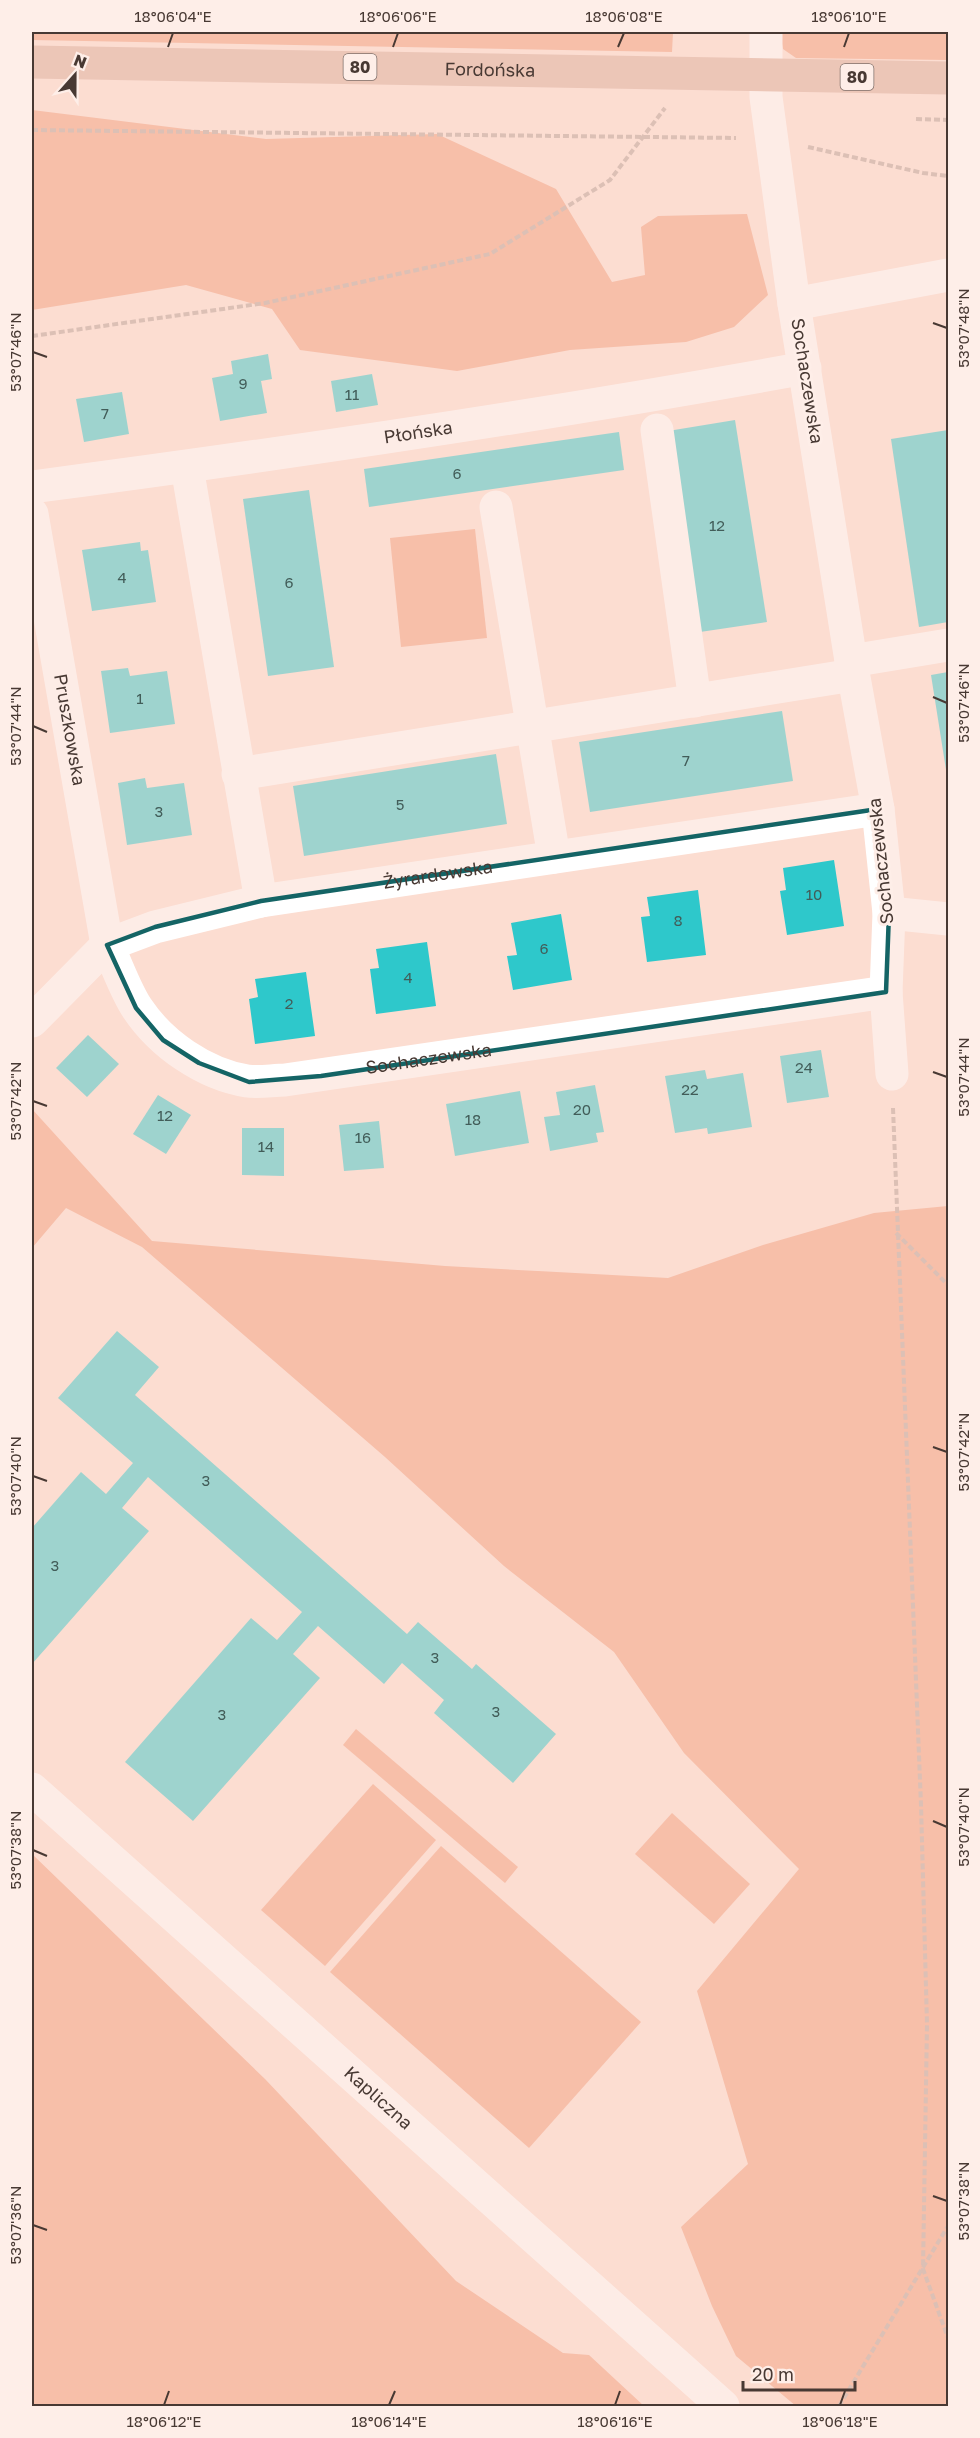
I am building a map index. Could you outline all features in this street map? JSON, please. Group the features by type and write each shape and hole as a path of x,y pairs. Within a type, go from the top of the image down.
{"main road":[{"name":"Fordońska","path":"32,62 948,78"}],"street":[{"name":"Sochaczewska","path":"107,945 136,1008 163,1040 199,1063 222,1074 249,1082 333,1074 886,993 889,913 878,808 852,668 794,304 766,97 766,32"},
{"path":"794,304 948,275"},
{"name":"Płońska","path":"32,487 347,444 634,399 805,368"},
{"path":"657,430 695,701"},
{"path":"187,466 261,901"},
{"path":"496,507 554,857"},
{"name":"Pruszkowska","path":"32,514 107,945"},
{"path":"238,774 695,701 948,645"},
{"name":"Żyrardowska","path":"32,1021 107,945 155,927 261,901 878,808"},
{"path":"889,913 948,919"},
{"path":"886,993 892,1074"},
{"name":"Kapliczna","path":"32,1789 723,2406"}],"path":[{"path":"32,336 265,303 490,254 610,180 667,105"},
{"path":"916,119 948,120"},
{"path":"32,130 772,139 923,173 948,176"},
{"path":"892,1074 896,1233 920,1781 927,2024 923,2269 948,2338"},
{"path":"896,1233 948,1285"},
{"path":"839,2406 948,2226"}],"highlighted area":[{"path":"878,809 889,913 886,992 321,1076 249,1082 199,1063 163,1040 136,1008 107,945 155,927 261,901"}],"shaded area":[{"path":"32,32 673,32 672,52 32,40"},
{"path":"782,32 948,32 948,60 796,58 783,49"},
{"path":"32,110 266,139 437,134 556,189 612,282 645,275 641,227 658,216 747,214 768,295 734,327 686,342 570,350 457,371 300,350 272,309 186,285 32,310"},
{"path":"475,529 487,638 401,647 390,538"},
{"path":"32,1109 152,1241 445,1266 668,1278 763,1245 874,1213 948,1206 948,2406 796,2406 736,2356 712,2306 681,2227 748,2164 697,1991 799,1869 684,1753 614,1652 504,1566 385,1457 142,1247 66,1208 32,1248"},
{"path":"356,1729 518,1867 505,1883 343,1745"},
{"path":"373,1784 436,1840 325,1966 261,1910"},
{"path":"672,1813 750,1884 714,1924 635,1854"},
{"path":"441,1846 641,2022 529,2148 330,1972"},
{"path":"32,1854 265,2079 456,2281 563,2353 589,2355 644,2406 32,2406"}],"building":[{"path":"268,354 272,379 261,381 267,413 220,421 212,378 233,374 231,361"},
{"path":"372,374 378,405 336,412 331,381"},
{"path":"122,392 129,434 84,442 76,399"},
{"path":"735,420 767,622 700,632 668,431"},
{"path":"948,430 948,622 919,627 891,439"},
{"path":"619,432 624,470 369,507 364,469"},
{"path":"309,490 334,667 268,676 243,499"},
{"path":"140,542 141,551 148,550 156,602 92,611 82,550"},
{"path":"128,668 130,676 167,671 175,724 110,733 101,671"},
{"path":"948,672 948,776 947,776 931,675"},
{"path":"782,711 793,781 590,812 579,742"},
{"path":"496,754 507,824 304,856 293,786"},
{"path":"145,778 147,788 184,783 192,835 127,845 118,783"},
{"path":"834,860 844,926 787,935 780,891 786,890 783,868"},
{"path":"698,890 706,955 647,962 641,917 650,916 647,897"},
{"path":"561,914 572,980 513,990 507,956 517,955 511,923"},
{"path":"427,942 436,1006 376,1014 370,969 379,968 376,949"},
{"path":"306,972 315,1036 255,1044 249,999 258,997 255,979"},
{"path":"88,1035 119,1064 87,1097 56,1068"},
{"path":"821,1050 829,1097 787,1103 780,1056"},
{"path":"705,1070 707,1079 743,1073 752,1127 708,1134 707,1128 675,1133 665,1076"},
{"path":"595,1085 604,1132 596,1133 598,1142 550,1151 544,1117 560,1115 556,1092"},
{"path":"520,1091 529,1143 455,1156 446,1104"},
{"path":"158,1095 191,1115 166,1154 133,1134"},
{"path":"379,1121 384,1168 344,1171 339,1125"},
{"path":"242,1128 284,1128 284,1176 242,1175"},
{"path":"117,1331 159,1367 135,1395 407,1634 418,1622 472,1669 476,1664 556,1734 513,1783 434,1713 444,1700 402,1663 384,1684 318,1626 293,1654 320,1678 193,1821 125,1762 251,1618 277,1640 302,1612 148,1477 122,1508 149,1531 32,1664 32,1528 81,1472 106,1494 133,1463 58,1398"}]}
